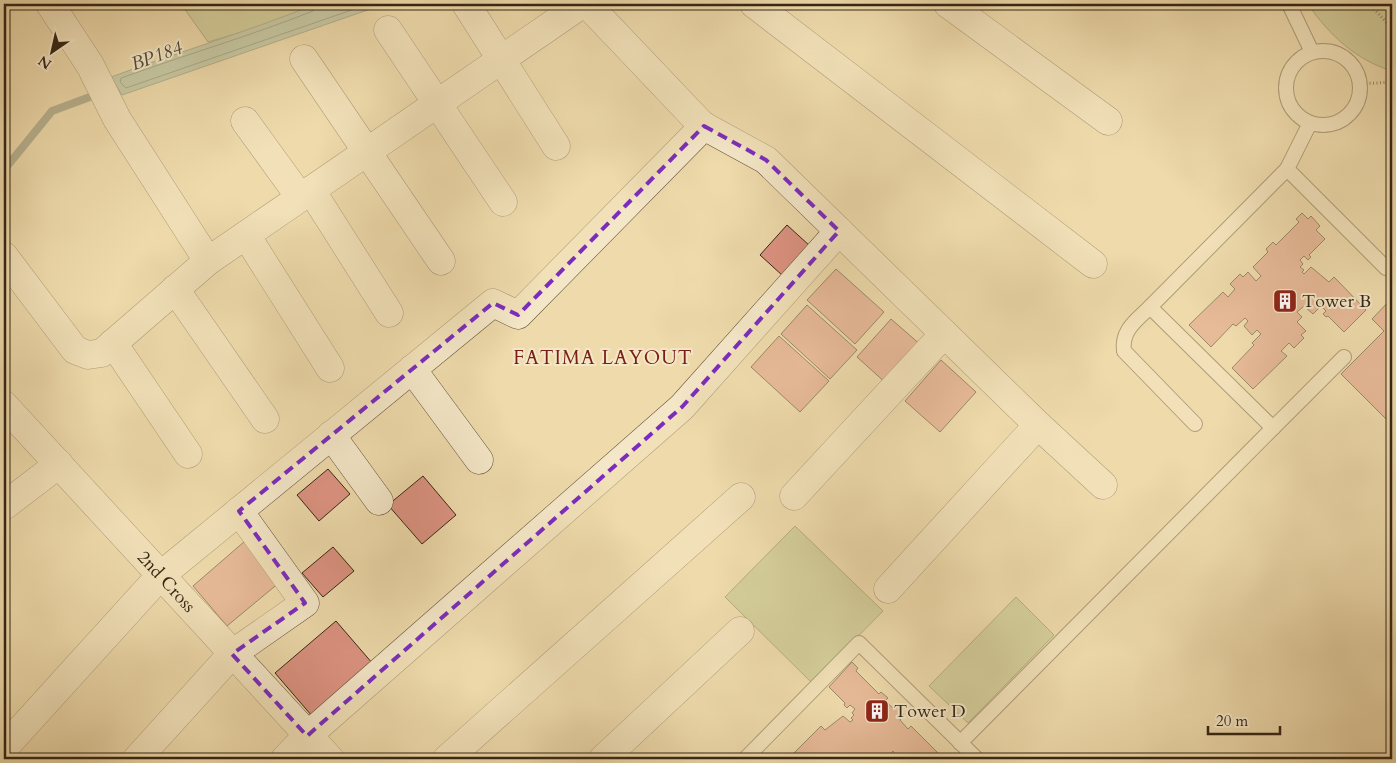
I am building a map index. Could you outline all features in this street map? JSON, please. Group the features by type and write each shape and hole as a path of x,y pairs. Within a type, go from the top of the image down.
{"street":[{"path":"50,4 90,65 117,119 208,261"},
{"path":"466,4 556,146"},
{"path":"4,256 75,350 88,356 102,352 208,261 582,4"},
{"path":"587,4 704,126 766,160 1038,425 1103,485"},
{"path":"754,4 1093,264"},
{"path":"948,4 1108,121"},
{"path":"388,30 503,202"},
{"path":"304,59 441,261"},
{"path":"245,121 305,194 389,313"},
{"path":"4,748 160,576 493,303 518,315 704,126"},
{"path":"285,759 306,736 682,407 839,231"},
{"path":"246,235 330,368"},
{"path":"175,289 265,419"},
{"path":"794,496 944,334"},
{"path":"113,343 188,454"},
{"path":"412,369 479,460"},
{"name":"2nd Cross","path":"4,404 306,736 330,759"},
{"path":"888,589 1038,425"},
{"path":"331,436 379,501"},
{"path":"4,506 59,464"},
{"path":"447,759 741,498"},
{"path":"137,759 232,654 305,603 239,511"},
{"path":"603,759 740,631"}],"lane":[{"path":"1289,4 1312,52"},
{"path":"1324,50 1345,58 1354,67 1359,84 1358,100 1353,111 1344,119 1334,124 1322,126 1300,118 1292,109 1287,99 1285,87 1287,75 1301,57 1312,52 1324,50"},
{"path":"1195,424 1124,351 1123,342 1126,331 1287,169 1310,123"},
{"path":"1287,169 1386,268"},
{"path":"1150,307 1273,428"},
{"path":"960,743 1344,357"},
{"path":"744,759 859,644 977,759"}],"path":[{"path":"1369,4 1392,28"},
{"path":"1359,84 1392,82"}],"highlighted area":[{"path":"704,126 766,160 839,231 682,407 307,736 232,654 305,603 239,511 493,303 518,315"}],"shaded area":[{"path":"181,4 316,4 263,26 208,42"},
{"path":"1308,4 1392,4 1392,71 1367,60 1344,45 1325,26"},
{"path":"795,526 883,611 812,683 725,597"},
{"path":"1016,597 1054,635 968,723 929,686"}],"water":[{"path":"316,4 385,4 122,95 111,77 265,23"}],"building":[{"name":"Tower B","path":"1302,213 1308,219 1311,216 1320,226 1316,230 1325,239 1309,255 1311,257 1308,260 1304,256 1300,260 1303,264 1300,267 1304,270 1302,272 1304,274 1311,267 1329,282 1334,277 1366,310 1344,332 1328,316 1326,317 1323,314 1326,311 1321,306 1313,314 1304,306 1297,312 1302,317 1297,322 1306,331 1301,335 1304,338 1294,348 1289,343 1281,351 1287,356 1253,389 1232,368 1254,345 1252,343 1261,334 1257,330 1252,335 1244,326 1248,321 1245,318 1236,326 1233,324 1211,347 1189,325 1223,292 1228,297 1235,289 1230,284 1240,274 1243,277 1248,272 1256,281 1261,276 1253,267 1268,252 1266,249 1273,242 1276,245 1299,222 1296,219"},
{"path":"787,225 810,246 783,276 760,255"},
{"path":"836,269 884,312 855,344 807,300"},
{"path":"1392,298 1392,425 1341,374 1384,331 1372,319"},
{"path":"807,305 857,350 830,379 781,334"},
{"path":"891,319 922,346 888,385 857,357"},
{"path":"779,336 829,381 800,412 751,367"},
{"path":"941,360 976,392 940,432 905,401"},
{"path":"328,469 350,494 319,521 297,495"},
{"path":"423,476 456,515 422,544 388,505"},
{"path":"245,541 280,582 227,626 193,586"},
{"path":"333,547 354,571 323,597 302,573"},
{"path":"336,621 373,664 312,716 275,673"},
{"name":"Tower D","path":"852,662 858,668 856,671 879,694 881,692 888,698 885,701 895,710 897,707 904,715 900,720 908,729 911,726 944,759 908,759 905,754 898,759 893,751 885,759 837,759 833,755 828,759 789,758 821,726 825,730 843,716 850,722 853,720 851,718 854,715 852,713 855,709 850,705 847,708 844,705 845,703 829,687"}],"waterway":[{"name":"BP184","path":"4,170 52,111 98,94"}],"place":[{"name":"Tower B","path":"1285,301"},
{"name":"Tower D","path":"877,711"}],"district":[{"name":"FATIMA LAYOUT","path":"603,357"}]}
